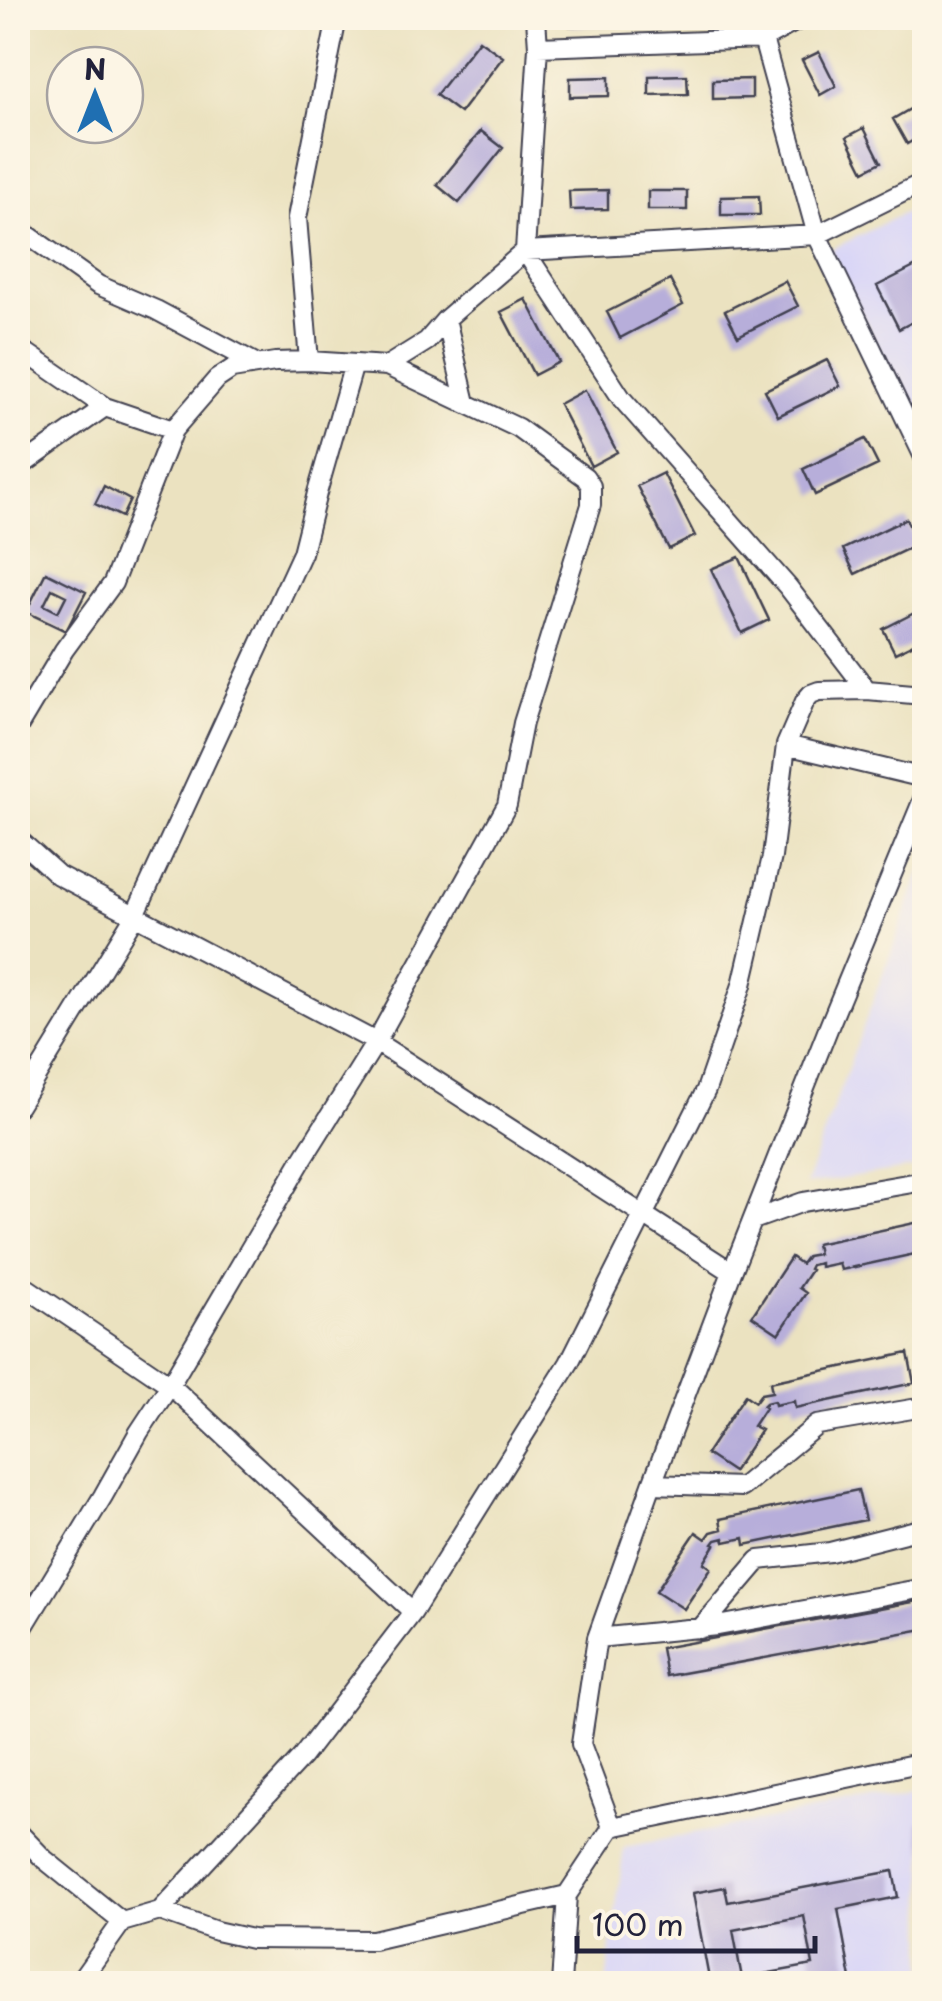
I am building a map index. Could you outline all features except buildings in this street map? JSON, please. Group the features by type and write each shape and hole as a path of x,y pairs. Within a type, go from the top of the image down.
{"street":[{"path":"309,361 297,218 340,18"},
{"path":"536,18 538,47 525,250 622,399 788,587 867,690"},
{"path":"538,47 762,39 802,18"},
{"path":"762,39 817,235 924,458"},
{"path":"387,366 426,340 525,250 817,235 924,182"},
{"path":"18,228 98,286 156,310 257,364"},
{"path":"446,319 466,403"},
{"path":"18,347 105,407 173,430"},
{"path":"18,727 64,650 113,583 173,430 216,379 232,369 309,361 387,366 518,428 585,477 591,486 592,500 523,723 507,805 376,1042 18,1636"},
{"path":"18,1106 135,915 302,553 354,364"},
{"path":"18,468 105,407"},
{"path":"78,1984 122,1922 160,1910 302,1757 413,1612 569,1363 706,1090 742,985 772,857 786,745 805,700 819,691 867,690 924,696"},
{"path":"786,745 924,778"},
{"path":"612,1827 581,1744 597,1638 732,1272 924,797"},
{"path":"18,839 58,876 376,1042 732,1272"},
{"path":"753,1220 803,1202 924,1181"},
{"path":"18,1282 170,1386 413,1612"},
{"path":"652,1484 742,1487 817,1425 924,1408"},
{"path":"700,1629 759,1560 830,1552 924,1528"},
{"path":"597,1638 700,1629 924,1588"},
{"path":"561,1984 567,1895 612,1827 924,1762"},
{"path":"18,1832 44,1859 122,1922"},
{"path":"160,1910 216,1931 252,1939 372,1940 567,1895"}],"shaded area":[{"path":"924,203 924,440 830,250"},
{"path":"921,871 924,1166 805,1185"},
{"path":"924,1790 924,1983 606,1984 624,1847"}]}
